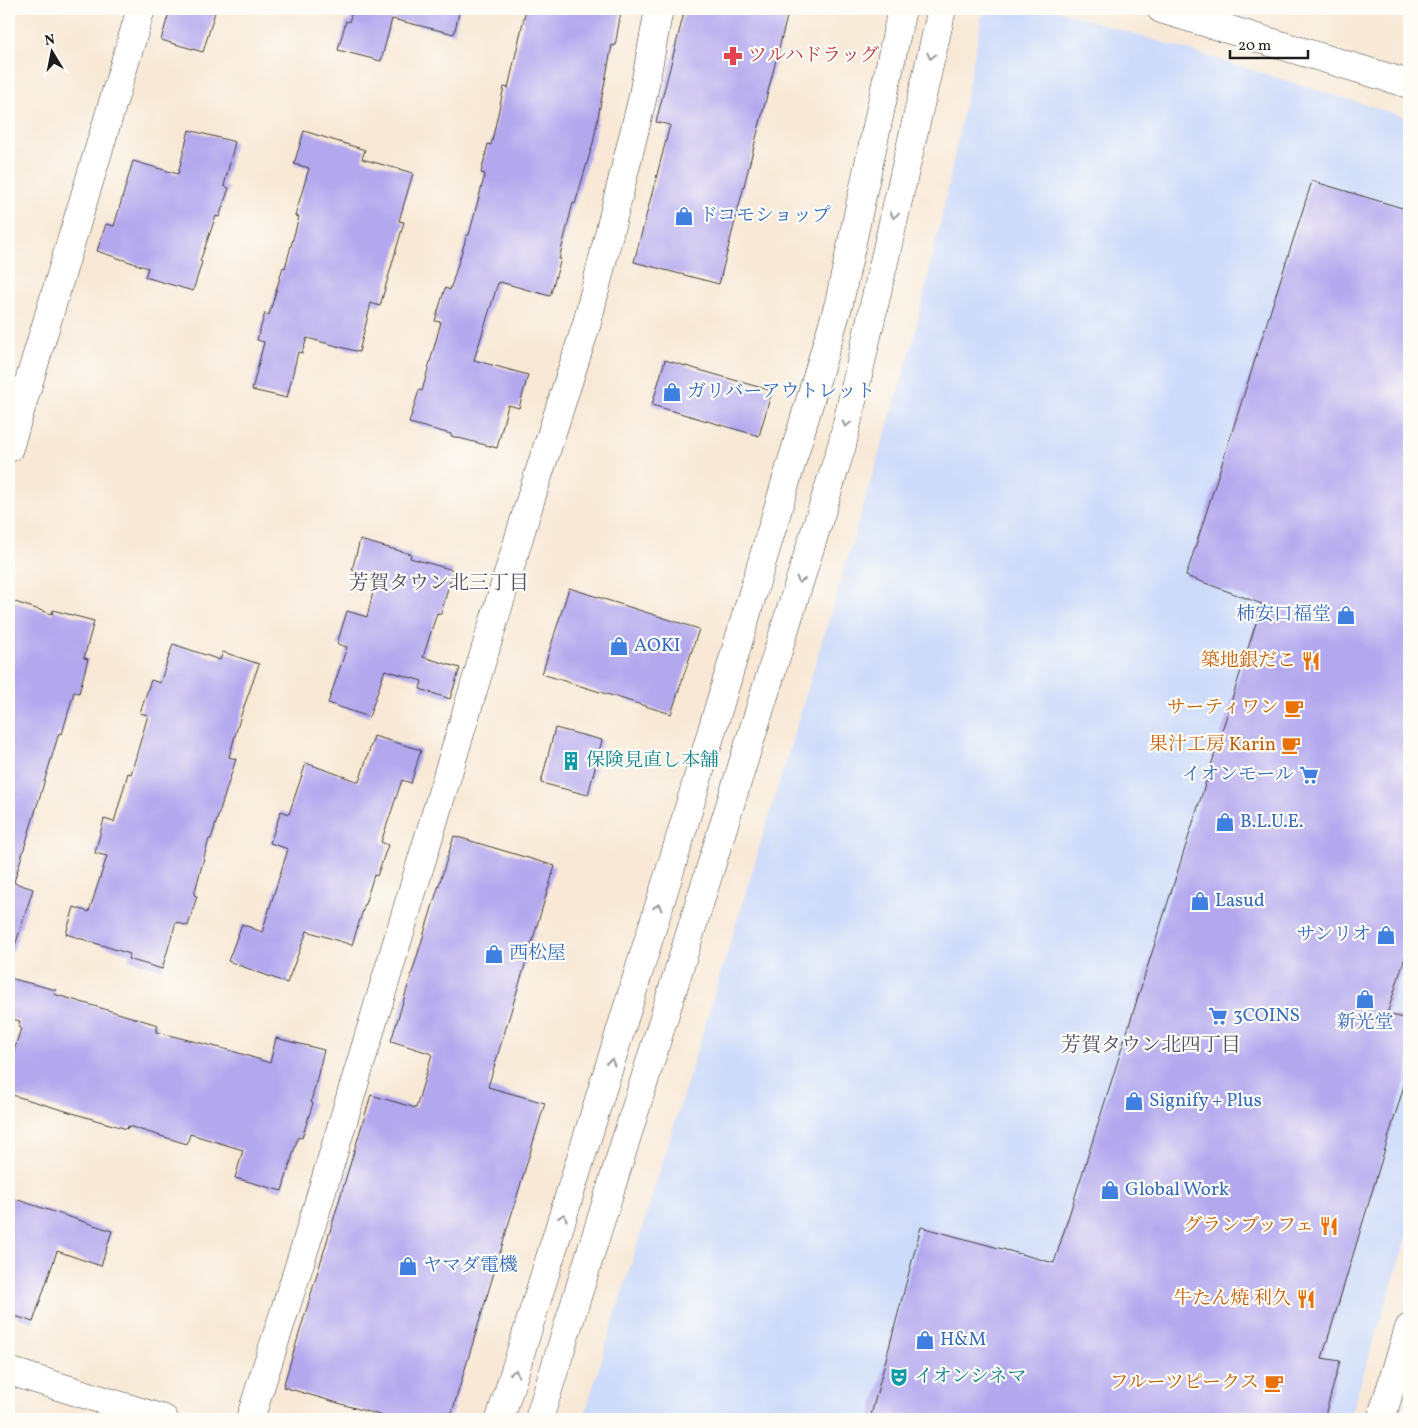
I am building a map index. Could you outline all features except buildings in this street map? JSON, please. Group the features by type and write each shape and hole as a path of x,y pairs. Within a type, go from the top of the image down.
{"street":[{"path":"9,448 141,9"},
{"path":"250,1419 306,1244 531,498 587,323 642,100 659,9"},
{"path":"500,1419 677,848 839,303 902,9"},
{"path":"539,1419 842,445 942,9"},
{"path":"1161,9 1409,84"},
{"path":"1381,1419 1409,1328"},
{"path":"9,1371 164,1419"}],"shaded area":[{"path":"993,9 1053,9 1409,118 1409,1231 1349,1419 583,1419 913,342 947,193 982,16"}],"place":[{"name":"ツルハドラッグ","path":"733,56"},
{"name":"ドコモショップ","path":"684,216"},
{"name":"ガリバーアウトレット","path":"672,392"},
{"name":"柿安口福堂","path":"1346,615"},
{"name":"AOKI","path":"619,646"},
{"name":"築地銀だこ","path":"1311,661"},
{"name":"サーティワン","path":"1294,708"},
{"name":"果汁工房 Karin","path":"1291,745"},
{"name":"保険見直し本舗","path":"571,761"},
{"name":"イオンモール","path":"1309,775"},
{"name":"B.L.U.E.","path":"1225,822"},
{"name":"Lasud","path":"1200,901"},
{"name":"サンリオ","path":"1386,935"},
{"name":"西松屋","path":"494,954"},
{"name":"新光堂","path":"1365,999"},
{"name":"3COINS","path":"1218,1016"},
{"name":"Signify + Plus","path":"1134,1101"},
{"name":"Global Work","path":"1110,1190"},
{"name":"グランブッフェ","path":"1329,1226"},
{"name":"ヤマダ電機","path":"408,1266"},
{"name":"牛たん焼 利久","path":"1306,1299"},
{"name":"H&M","path":"925,1340"},
{"name":"イオンシネマ","path":"899,1377"},
{"name":"フルーツピークス","path":"1274,1383"}],"district":[{"name":"芳賀タウン北三丁目","path":"439,584"},
{"name":"芳賀タウン北四丁目","path":"1151,1046"}]}
